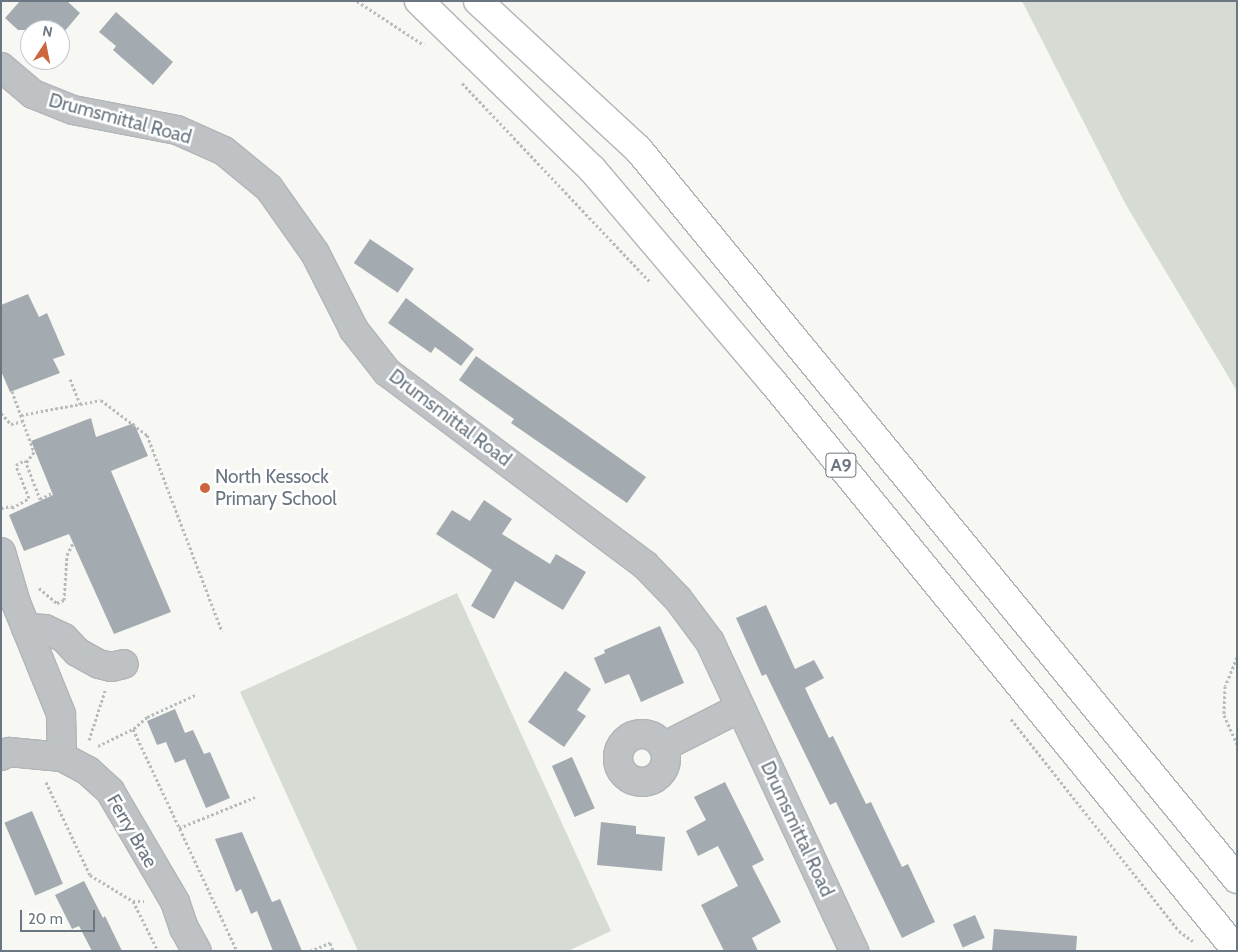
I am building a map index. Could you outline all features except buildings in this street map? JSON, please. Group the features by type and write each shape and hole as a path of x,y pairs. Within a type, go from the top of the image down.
{"highway":[{"name":"A9","path":"419,1 592,169 772,381 1237,951"},
{"name":"A9","path":"478,1 638,148 1237,880"}],"street":[{"name":"Drumsmittal Road","path":"1,67 33,94 73,110 177,130 224,151 269,188 315,253 354,330 387,372 645,565 678,599 710,642 854,951"},
{"path":"5,564 14,614 61,714 62,757"},
{"path":"14,614 64,638 77,652 99,664 118,665"},
{"path":"663,747 740,708"},
{"name":"Ferry Brae","path":"11,748 88,760 110,792 175,902 184,928 197,951"}],"path":[{"path":"358,1 430,49"},
{"path":"458,78 656,288"},
{"path":"70,379 80,404"},
{"path":"12,392 34,452 26,463"},
{"path":"21,415 100,400 147,435 222,631"},
{"path":"1,413 11,424 23,421"},
{"path":"1,508 12,506 12,508 29,498 16,465 25,460 40,499 52,493"},
{"path":"5,564 32,582 57,603 64,600 67,555 73,543"},
{"path":"1237,658 1225,686 1224,716 1237,744"},
{"path":"88,760 88,743 118,665"},
{"path":"88,760 147,717 195,695"},
{"path":"1006,712 1044,765 1173,923 1199,946"},
{"path":"133,729 237,951"},
{"path":"11,748 90,875 133,900 175,902"},
{"path":"179,828 255,797"},
{"path":"133,900 158,951"},
{"path":"310,951 330,944 333,951"}],"shaded area":[{"path":"1022,1 1237,1 1237,391 1126,205"},
{"path":"457,593 611,931 568,951 358,951 240,692"}],"place":[{"name":"North Kessock Primary School","path":"205,488"}]}
